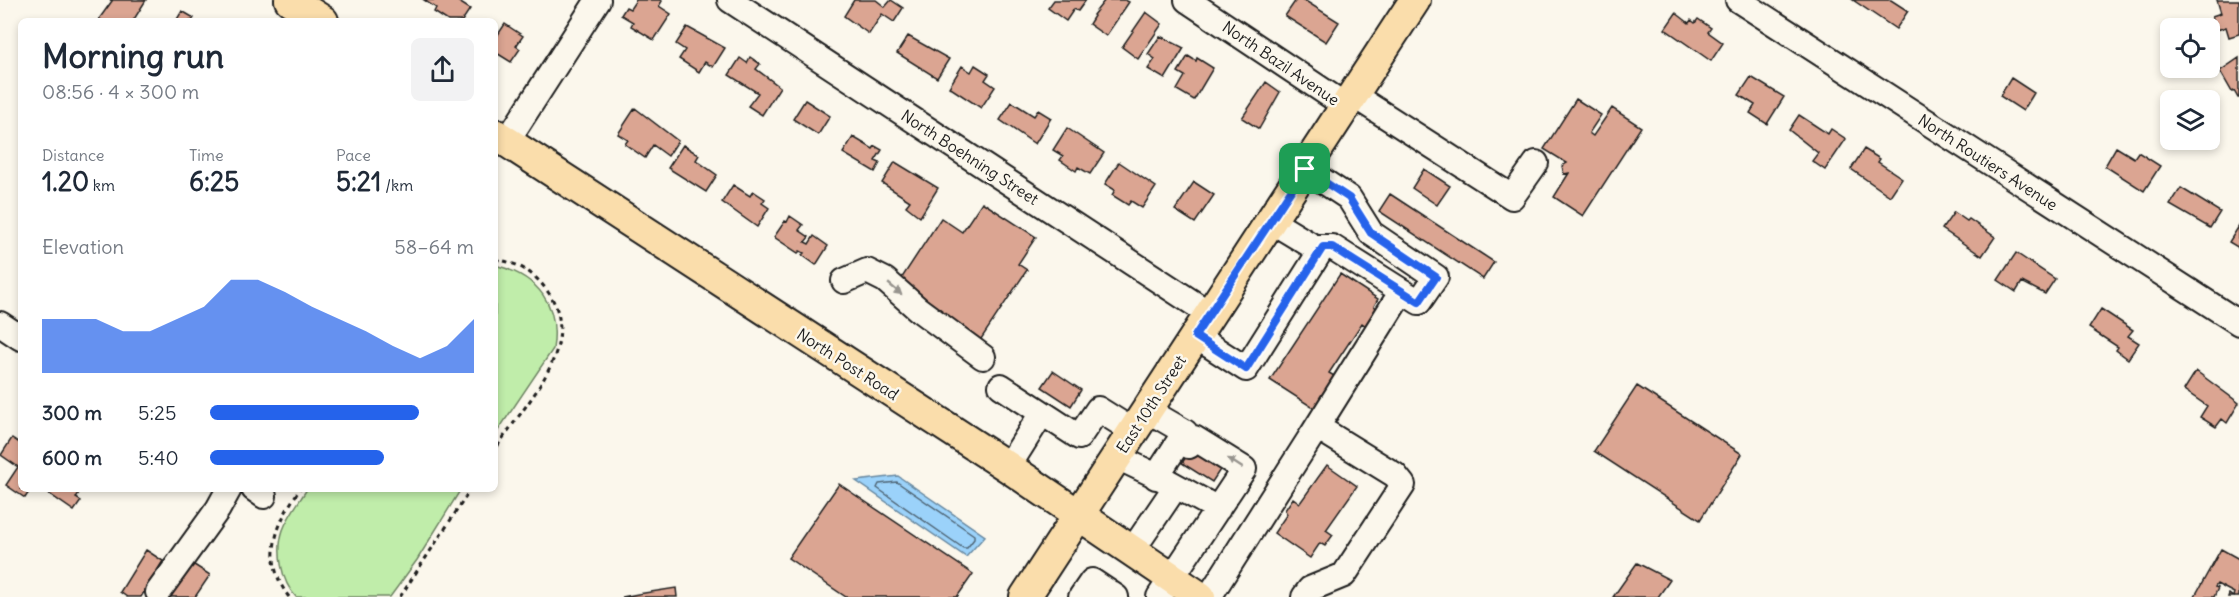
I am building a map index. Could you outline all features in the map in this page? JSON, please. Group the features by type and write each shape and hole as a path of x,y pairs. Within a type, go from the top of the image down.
{"main road":[{"path":"291,0 318,18"},
{"name":"East 10th Street","path":"1024,597 1415,0"},
{"name":"North Post Road","path":"501,138 1008,467 1132,551 1189,594"}],"street":[{"path":"501,138 598,0"},
{"name":"North Boehning Street","path":"730,0 1203,325 1246,369 1323,247"},
{"name":"North Bazil Avenue","path":"1187,0 1512,197 1536,163"},
{"name":"North Routiers Avenue","path":"1738,0 2239,323"},
{"path":"1271,221 1314,248 1332,247 1419,302 1436,277 1371,233 1349,198 1305,169"},
{"path":"844,282 867,271 885,280 918,309 983,357"},
{"path":"1189,594 1312,435 1402,291"},
{"path":"0,324 18,336"},
{"path":"1001,386 1079,437 1098,409 1140,421 1244,469 1218,509 1189,594"},
{"path":"1008,467 1042,413"},
{"path":"1304,597 1310,589 1344,575 1403,485 1395,475 1330,433 1322,430 1312,435"},
{"path":"1132,551 1187,444"},
{"path":"1117,457 1218,509"},
{"path":"158,591 195,542 227,492"},
{"path":"1081,597 1092,581 1116,597"}],"path":[{"path":"498,259 510,261 535,275 556,303 561,334 556,357 498,445"},
{"path":"289,597 276,575 273,560 274,547 282,516 298,492"},
{"path":"400,597 469,492"}],"green space":[{"path":"498,266 523,277 543,295 553,319 553,349 498,431"},
{"path":"305,492 459,492 417,560 390,597 296,597 283,574 280,556 283,530"}],"water":[{"path":"898,476 985,536 966,557 856,481"}],"building":[{"path":"110,0 146,0 135,18 100,18 112,1"},
{"path":"424,0 456,0 470,9 464,18 443,18 434,12 436,8"},
{"path":"636,0 660,0 662,1 659,6 671,14 654,40 631,26 633,22 621,15 626,7 630,9"},
{"path":"854,0 876,0 885,7 891,0 903,8 894,22 882,14 869,34 844,16"},
{"path":"1054,0 1086,0 1078,11 1074,9 1066,21 1048,8"},
{"path":"1105,0 1129,2 1106,36 1089,24"},
{"path":"1296,0 1304,0 1339,22 1326,42 1285,16"},
{"path":"1853,0 1891,0 1908,11 1896,29"},
{"path":"2217,0 2239,0 2239,34 2229,37 2226,27 2220,29 2220,18 2212,16 2221,13"},
{"path":"182,11 194,18 178,18"},
{"path":"1146,12 1162,24 1138,59 1122,47"},
{"path":"1676,13 1689,23 1691,20 1695,23 1698,19 1711,28 1708,32 1723,43 1711,61 1665,29"},
{"path":"505,24 523,36 516,46 520,49 511,62 498,54 498,34"},
{"path":"687,27 725,48 713,67 705,62 699,72 679,59 685,50 676,44"},
{"path":"908,36 949,59 937,78 897,53"},
{"path":"1160,36 1184,48 1165,79 1148,69 1155,59 1148,54"},
{"path":"1188,56 1196,61 1197,58 1213,68 1194,100 1177,90 1185,76 1178,72"},
{"path":"750,57 760,64 756,69 780,87 762,115 748,106 758,93 729,75 740,58 747,63"},
{"path":"2239,58 2239,98 2234,91 2232,92 2220,71"},
{"path":"975,65 989,74 985,80 995,87 981,108 949,87 962,66 971,72"},
{"path":"1751,77 1784,97 1767,124 1750,113 1755,105 1739,95"},
{"path":"2011,78 2034,93 2023,111 2000,96"},
{"path":"1266,82 1280,92 1259,129 1242,118"},
{"path":"1576,99 1601,115 1589,133 1593,136 1612,108 1641,127 1583,216 1554,197 1569,173 1564,174 1562,166 1567,163 1544,149"},
{"path":"805,100 830,116 818,135 793,119"},
{"path":"1012,102 1034,116 1038,110 1051,118 1035,144 1000,120"},
{"path":"635,108 678,141 668,156 653,145 645,158 625,144 628,140 618,134"},
{"path":"1799,115 1828,134 1831,129 1846,139 1825,170 1812,161 1818,153 1789,130"},
{"path":"1067,128 1104,153 1090,174 1078,167 1076,171 1060,160 1063,156 1053,150"},
{"path":"853,137 873,149 875,146 882,150 875,161 880,163 875,172 843,153"},
{"path":"683,145 699,155 696,160 717,175 706,192 668,168"},
{"path":"2116,147 2134,158 2138,152 2160,166 2144,191 2105,166"},
{"path":"1864,149 1880,159 1878,162 1902,178 1890,196 1851,169"},
{"path":"895,162 938,188 920,217 906,206 910,201 882,183"},
{"path":"1119,162 1156,187 1142,208 1131,201 1128,205 1112,195 1115,190 1105,184"},
{"path":"1424,169 1450,186 1437,205 1412,188"},
{"path":"1194,182 1214,195 1195,223 1175,210"},
{"path":"733,185 750,196 753,191 765,199 762,203 769,208 757,227 722,202"},
{"path":"2181,188 2220,212 2210,228 2170,205"},
{"path":"1390,194 1494,262 1483,279 1379,211"},
{"path":"982,202 1036,237 1018,264 1027,270 971,354 888,299 941,218 962,232"},
{"path":"1954,212 1967,221 1969,219 1995,237 1982,256 1942,229"},
{"path":"790,216 803,225 799,230 809,237 805,242 809,244 814,236 828,246 816,265 802,255 804,253 800,251 798,253 774,237"},
{"path":"2239,226 2239,248 2229,242"},
{"path":"2016,253 2055,279 2045,294 2022,282 2016,292 1998,280"},
{"path":"1340,274 1378,299 1374,306 1378,309 1366,326 1362,323 1329,373 1336,377 1315,409 1270,380"},
{"path":"2101,309 2133,330 2128,336 2139,343 2128,359 2116,350 2118,347 2089,328"},
{"path":"1053,371 1081,390 1071,406 1042,387"},
{"path":"2196,371 2239,403 2227,423 2222,419 2216,427 2200,417 2207,406 2184,390"},
{"path":"1637,386 1742,454 1700,520 1594,451"},
{"path":"12,438 18,442 18,467 1,455"},
{"path":"1195,443 1225,462 1212,482 1182,463"},
{"path":"1327,465 1357,486 1326,530 1333,535 1325,546 1320,543 1310,558 1274,533 1287,514 1285,510 1293,498 1300,503"},
{"path":"18,467 18,492 29,492 25,498 6,485"},
{"path":"839,484 973,574 957,597 846,597 788,558"},
{"path":"79,492 76,498 81,501 74,511 48,493"},
{"path":"2221,549 2239,559 2239,597 2233,597 2234,593 2217,584 2215,587 2218,588 2214,597 2195,596"},
{"path":"146,550 163,561 141,597 127,597 120,592"},
{"path":"191,563 210,575 195,597 168,597"},
{"path":"1637,563 1670,580 1658,597 1613,597"},
{"path":"676,588 677,597 622,597 638,594"}],"route":[{"path":"1305,169 1349,198 1371,233 1436,277 1419,302 1332,247 1323,247 1246,369 1195,336 1305,169"}]}
